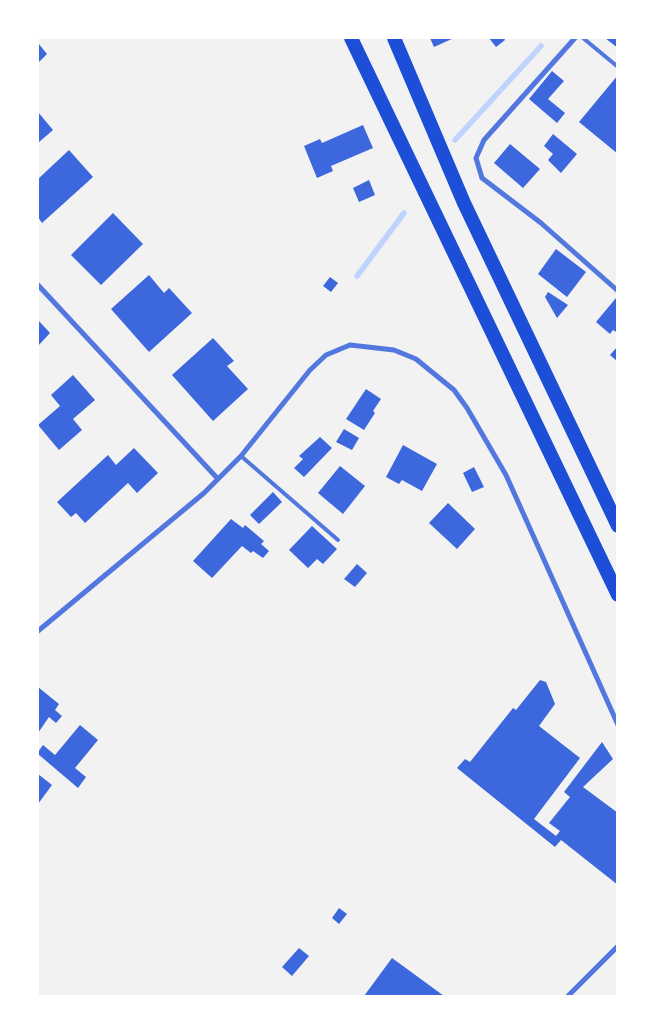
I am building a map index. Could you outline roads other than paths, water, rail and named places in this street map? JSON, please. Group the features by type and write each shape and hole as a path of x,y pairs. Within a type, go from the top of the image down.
{"highway":[{"path":"351,38 618,595"},
{"path":"394,38 464,203 618,526"}],"street":[{"path":"575,38 484,140 476,158 482,178 592,266 618,290"},
{"path":"38,285 218,479"},
{"path":"38,631 218,479 241,456 310,370 326,355 350,345 372,346 394,350 416,359 435,372 454,390 467,408 506,475 538,551 618,725"},
{"path":"568,996 618,946"}],"lane":[{"path":"583,38 618,67"},
{"path":"241,456 338,540"}],"waterway":[{"path":"455,140 541,46"},
{"path":"357,276 404,213"}]}
